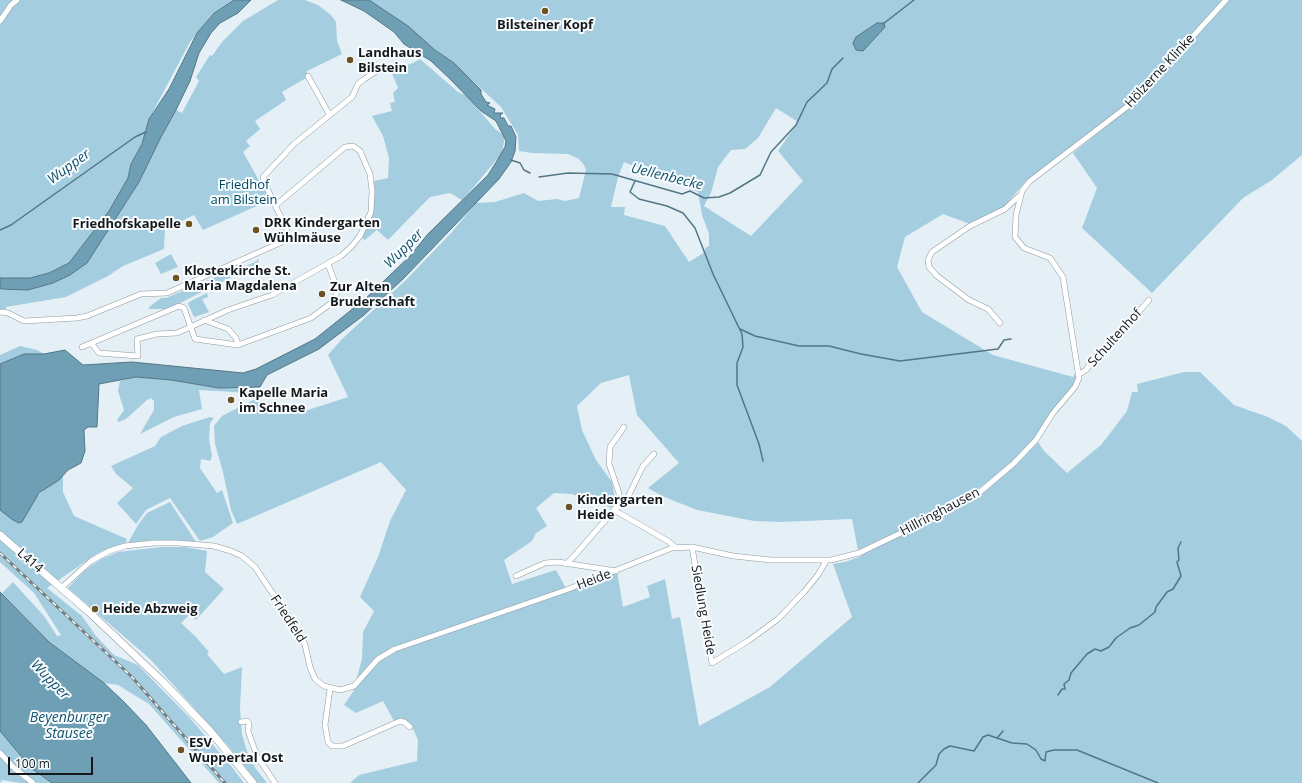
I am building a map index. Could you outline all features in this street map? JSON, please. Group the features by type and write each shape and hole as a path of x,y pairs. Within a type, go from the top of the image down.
{"main road":[{"name":"L414","path":"0,535 128,648 180,699 253,783"}],"street":[{"path":"0,21 11,5 17,0"},
{"name":"Hölzerne Klinke","path":"1019,196 1030,181 1070,152 1132,103 1226,0"},
{"path":"0,312 8,313 24,321 87,316 141,294 167,293 231,266 282,242 286,238 287,230 263,177 294,144 329,114 352,97 358,84 378,70"},
{"path":"308,76 329,114"},
{"path":"92,344 99,353 138,356 137,339 157,334 177,333 228,310 272,295 328,264 351,247 360,236 371,212 373,198 370,174 360,150 353,146 345,147 276,205"},
{"path":"1000,323 988,309 969,300 937,276 930,267 928,259 932,252 970,226 1005,208 1019,196"},
{"path":"1019,196 1015,224 1015,237 1024,248 1052,260 1063,277 1078,375"},
{"path":"82,346 92,344 179,306 184,308 194,337 197,340 238,345 311,318 330,304 336,296 337,288 328,264"},
{"name":"Schultenhof","path":"1078,375 1086,370 1096,357 1149,300"},
{"path":"204,320 228,329 236,338 238,345"},
{"name":"Hillringhausen","path":"859,553 951,509 980,492 1014,464 1036,440 1053,413 1075,387 1078,375"},
{"path":"624,427 610,447 609,464 619,493 618,504 614,510 668,541 675,547"},
{"name":"Heide","path":"566,564 614,510 625,504 643,466 654,454"},
{"name":"Friedfeld","path":"61,588 95,558 109,551 125,546 154,543 178,543 214,546 231,551 246,560 259,573 303,639 310,667 315,679 330,689"},
{"name":"Siedlung Heide","path":"617,571 675,547 692,547 717,554 748,558 826,561 846,558 859,553"},
{"name":"Siedlung Heide","path":"692,547 712,663 748,641 778,619 804,592 818,575 826,561"},
{"name":"Heide","path":"516,576 545,563 566,564 617,571"},
{"name":"Heide","path":"330,689 340,690 354,686 378,659 395,649 617,571"},
{"path":"330,689 325,726 327,738 332,746 343,746 400,721 404,722 410,727"},
{"path":"242,722 247,721 249,723 248,730 257,756 275,783"},
{"path":"0,753 14,768 33,783"}],"green space":[{"path":"0,0 233,0 213,13 190,42 149,119 142,144 131,164 128,178 109,211 69,264 49,273 30,278 0,278"},
{"name":"Friedhof am Bilstein","path":"278,0 305,0 318,5 331,15 336,22 337,41 342,54 307,71 306,78 282,92 286,100 255,121 260,129 246,141 250,146 243,152 270,200 203,230 194,215 165,229 164,249 123,266 108,276 66,297 0,309 0,290 28,290 53,283 70,275 87,263 139,182 176,110 182,113 199,81 196,77 210,55 212,56 222,42 243,21"},
{"path":"367,0 1222,0 1131,102 1026,181 1004,207 970,224 943,214 905,237 897,267 922,312 993,355 1073,377 1076,372 1073,386 1050,413 1032,441 1011,463 986,483 969,496 950,507 858,550 852,519 781,522 754,521 697,510 662,496 648,488 679,463 637,415 629,375 601,383 577,406 582,430 596,460 612,482 615,498 612,508 572,494 554,493 536,508 547,526 536,533 532,541 504,560 512,584 556,570 567,590 617,571 623,607 650,597 647,586 665,579 672,619 680,617 699,726 770,687 852,617 833,564 859,557 877,546 973,501 1017,464 1038,442 1044,451 1067,473 1101,445 1127,411 1132,392 1138,392 1137,384 1184,372 1200,372 1234,405 1268,417 1286,426 1302,441 1302,783 350,783 359,775 417,761 418,740 411,724 405,720 394,721 383,701 356,713 344,705 353,692 362,659 363,632 374,611 360,597 378,557 390,521 406,490 381,462 237,524 231,510 215,444 214,426 222,416 253,400 308,410 348,397 328,355 341,340 406,280 452,232 476,203 495,202 524,193 538,201 557,199 565,201 579,198 586,170 579,159 568,154 532,153 519,151 518,135 501,107 462,71 401,22","holes":["776,108 798,122 778,151 803,181 751,236 704,206 711,193 718,167 731,150 745,149 758,138","624,162 698,192 702,215 709,234 709,246 705,248 705,252 689,262 665,226 624,215 625,207 611,207 618,177"]},
{"path":"1229,0 1302,0 1302,155 1272,180 1243,198 1152,293 1082,228 1097,188 1073,153 1134,104 1218,9"},
{"path":"420,59 458,92 467,96 495,129 505,136 502,153 462,200 450,193 430,197 388,240 377,230 365,240 362,238 373,211 375,194 374,181 388,178 389,158 383,136 372,116 392,111 390,103 395,102 393,93 398,88 391,71"},
{"path":"171,254 178,267 161,274 155,263"},
{"path":"257,258 259,261 254,266 172,307 166,309 149,309 149,307 161,298 166,298 239,267 241,268 257,261"},
{"path":"207,293 208,297 202,299 209,312 194,317 188,304 189,302"},
{"path":"20,346 37,350 44,354 24,354 0,364 0,355"},
{"path":"136,377 171,380 219,388 250,387 251,393 199,390 202,409 174,417 140,434 154,410 154,401 151,398 126,419 119,422 117,420 124,410 118,391 120,381"},
{"path":"210,417 214,418 210,423 209,439 212,456 210,461 201,459 200,468 217,493 222,490 233,523 213,537 200,541 170,498 146,510 136,524 117,503 133,488 116,474 111,466 155,446 161,437 182,426"},
{"path":"63,475 63,492 74,516 127,539 126,543 98,553 47,588 82,616 96,636 114,655 138,665 189,717 244,783 219,783 149,704 118,685 104,683 49,642 2,593 13,582 44,616 57,636 61,635 34,593 0,562 0,510 13,520 19,523 22,522 36,497"},
{"path":"170,502 196,542 154,540 128,543 147,513"},
{"path":"161,547 185,547 207,551 205,572 224,589 196,620 190,614 181,623 209,652 207,654 224,674 242,667 240,708 242,734 247,751 256,769 267,783 258,783 229,747 150,659 68,588 84,571 101,559 118,552"},
{"path":"0,731 31,768 52,783 20,783 2,780 0,783"}],"water":[{"path":"234,0 251,0 238,13 220,23 211,33 199,53 190,81 139,182 87,263 70,275 53,283 28,290 0,289 0,278 30,278 49,273 69,263 109,211 128,178 131,164 142,144 149,119 169,89 197,33 214,13"},
{"path":"341,0 369,0 408,26 435,50 454,63 481,90 481,94 486,102 490,103 487,105 495,109 494,113 503,113 500,115 501,118 504,118 508,126 511,126 516,137 515,151 511,162 499,179 403,279 364,315 319,349 267,375 260,387 219,388 171,380 136,377 99,384 97,427 88,427 84,430 85,451 81,463 68,470 59,480 39,493 22,522 19,523 13,520 0,510 0,364 24,354 44,354 65,350 83,365 132,362 243,373 256,369 315,339 365,299 410,256 428,234 488,175 495,164 505,147 506,141 496,121 481,111 431,61 404,44 394,32 364,11"},
{"path":"877,23 884,23 885,27 863,51 856,50 853,43 856,37"},
{"name":"Beyenburger Stausee","path":"0,592 49,642 104,683 124,702 146,725 191,783 52,783 31,768 0,731"}],"waterway":[{"name":"Uellenbecke","path":"883,24 914,0"},
{"name":"Uellenbecke","path":"539,177 568,173 612,174 682,194 690,191 704,198 719,197 730,193 760,175 771,152 796,125 807,102 827,83 832,69 843,58"},
{"name":"Wupper","path":"0,230 11,225 135,137 146,132"},
{"name":"Uellenbecke","path":"511,160 520,163 524,170 530,173"},
{"path":"635,181 630,192 639,199 667,206 683,213 695,228 713,274 742,334 743,347 737,363 737,385 759,444 763,461"},
{"path":"740,329 755,336 799,346 829,346 861,354 900,361 998,349 1004,340 1011,339"},
{"path":"1058,695 1062,689 1065,689 1064,684 1069,680 1071,673 1087,654 1095,649 1101,651 1109,647 1116,638 1130,628 1139,625 1155,612 1156,607 1167,592 1173,589 1181,576 1177,562 1179,560 1178,548 1181,542"},
{"path":"998,737 1003,731"},
{"path":"918,783 936,765 939,754 944,749 950,746 974,751 983,737 988,735 1012,743 1027,744 1036,750 1041,759 1045,761 1046,752 1054,750 1077,750 1158,783"}],"railway":[{"path":"0,553 132,677 225,783"}],"place":[{"name":"Bilsteiner Kopf","path":"545,11"},
{"name":"Landhaus Bilstein","path":"350,60"},
{"name":"Friedhofskapelle","path":"189,224"},
{"name":"DRK Kindergarten Wühlmäuse","path":"256,230"},
{"name":"Klosterkirche St. Maria Magdalena","path":"176,278"},
{"name":"Zur Alten Bruderschaft","path":"322,294"},
{"name":"Kapelle Maria im Schnee","path":"231,400"},
{"name":"Kindergarten Heide","path":"569,507"},
{"name":"Heide Abzweig","path":"95,609"},
{"name":"ESV Wuppertal Ost","path":"181,750"}]}
